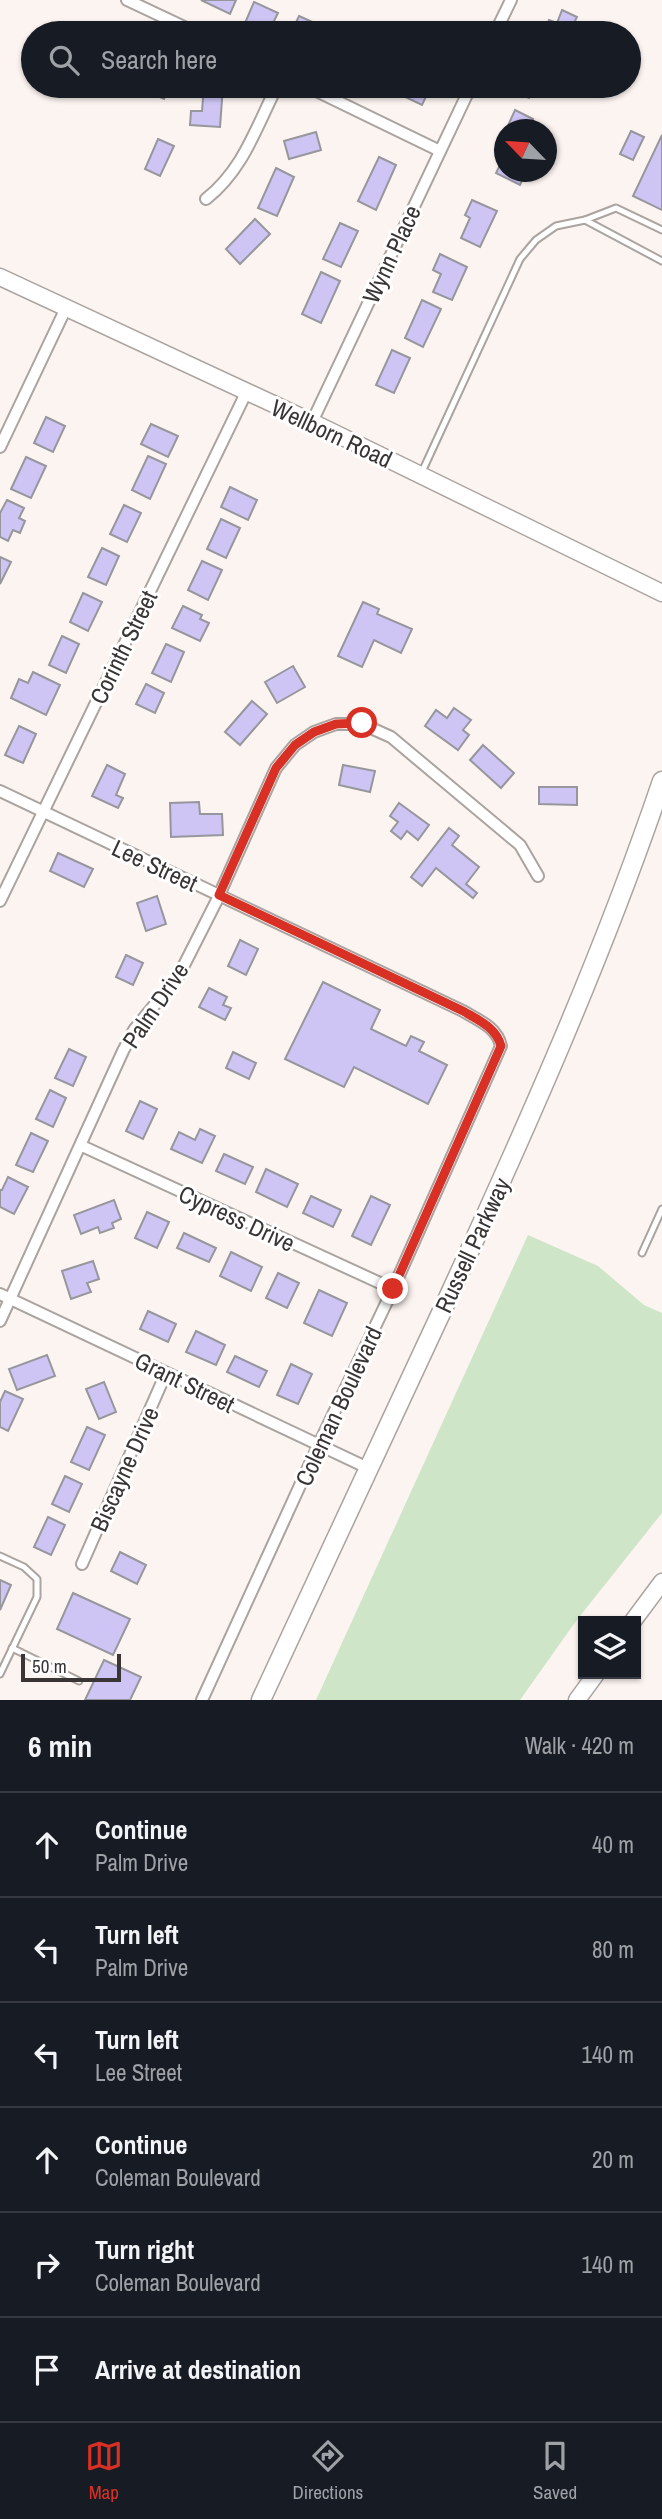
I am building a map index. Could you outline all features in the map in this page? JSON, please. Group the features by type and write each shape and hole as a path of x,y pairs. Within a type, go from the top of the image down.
{"main road":[{"name":"Russell Parkway","path":"261,1700 530,1120 592,971 662,781"}],"street":[{"path":"127,0 172,21"},
{"path":"501,21 511,0"},
{"path":"206,200 236,170 270,98"},
{"path":"331,98 440,151"},
{"name":"Wynn Place","path":"312,422 465,98"},
{"name":"Wellborn Road","path":"0,277 312,422 662,593"},
{"path":"0,447 66,308"},
{"name":"Corinth Street","path":"0,901 246,393"},
{"name":"Palm Drive","path":"0,1321 5,1297 82,1146 134,1030 179,975 219,895 276,768 295,745 314,732 336,724 362,723 391,737 520,845 538,876"},
{"name":"Lee Street","path":"0,790 463,1011"},
{"name":"Coleman Boulevard","path":"202,1700 393,1289 501,1046 499,1037 491,1028 463,1011"},
{"name":"Cypress Drive","path":"82,1146 393,1289"},
{"name":"Grant Street","path":"5,1297 370,1469"},
{"name":"Biscayne Drive","path":"82,1564 166,1373"},
{"path":"638,1616 662,1581"},
{"path":"577,1700 592,1679"}],"lane":[{"path":"421,476 520,259 536,240 555,226 585,220 615,208 662,230"},
{"path":"585,220 662,261"},
{"path":"642,1253 662,1209"},
{"path":"0,1556 24,1567 37,1579 37,1597 0,1674"},
{"path":"12,1648 79,1681"}],"green space":[{"path":"528,1235 598,1266 644,1305 662,1313 662,1513 578,1616 520,1700 316,1700"}],"building":[{"path":"201,0 236,0 230,14"},
{"path":"254,2 278,13 274,21 246,21"},
{"path":"562,10 577,17 575,21 558,21"},
{"path":"299,16 310,21 297,21"},
{"path":"203,98 222,98 220,127 190,125 191,111 202,111"},
{"path":"407,98 425,98 422,105"},
{"path":"515,110 533,119 511,119"},
{"path":"631,131 644,137 633,160 620,154"},
{"path":"316,132 321,150 289,159 284,141"},
{"path":"662,135 662,210 633,196"},
{"path":"158,139 174,146 160,176 145,169"},
{"path":"379,157 396,165 376,210 358,201"},
{"path":"276,168 294,177 277,216 258,208"},
{"path":"472,200 497,211 480,247 461,238 470,218 465,215"},
{"path":"255,219 270,234 240,264 226,249"},
{"path":"340,223 358,231 341,267 323,259"},
{"path":"440,254 467,267 452,300 433,292 441,274 433,270"},
{"path":"321,272 340,281 321,323 302,314"},
{"path":"422,300 441,309 423,347 405,338"},
{"path":"392,350 410,358 394,393 376,385"},
{"path":"46,417 65,426 53,452 34,443"},
{"path":"151,424 178,436 168,457 141,444"},
{"path":"148,456 166,464 150,499 132,490"},
{"path":"26,457 46,466 31,498 11,489"},
{"path":"230,487 257,500 248,520 221,507"},
{"path":"7,500 24,508 19,518 25,521 20,533 13,530 8,541 0,537 0,513"},
{"path":"124,505 141,513 127,542 110,534"},
{"path":"221,519 240,528 226,558 207,549"},
{"path":"102,548 119,556 106,585 88,577"},
{"path":"0,557 11,562 0,584"},
{"path":"202,561 222,570 208,600 188,590"},
{"path":"83,593 102,602 88,631 70,622"},
{"path":"363,602 379,609 377,614 412,629 401,653 374,640 362,667 338,656"},
{"path":"183,606 202,615 200,619 209,623 200,641 172,628"},
{"path":"62,636 79,644 66,673 49,665"},
{"path":"166,644 184,652 171,682 152,673"},
{"path":"293,666 305,687 277,703 265,682"},
{"path":"33,672 60,685 46,715 11,698 19,679 28,683"},
{"path":"146,684 164,693 155,713 136,704"},
{"path":"252,701 267,714 240,745 225,732"},
{"path":"454,708 471,720 463,730 469,735 458,750 425,726 436,710 447,718"},
{"path":"19,726 36,734 23,763 5,755"},
{"path":"483,745 514,773 501,788 470,760"},
{"path":"107,765 125,774 116,795 123,798 118,808 92,796"},
{"path":"343,765 375,771 370,792 339,785"},
{"path":"539,787 577,787 577,805 539,804"},
{"path":"199,802 200,814 222,814 223,835 171,837 170,803"},
{"path":"399,803 429,825 418,840 407,831 401,839 391,831 398,822 390,816"},
{"path":"449,828 459,836 452,845 479,867 466,884 477,893 473,898 436,868 422,886 411,877"},
{"path":"58,853 93,869 84,887 50,871"},
{"path":"157,896 166,924 146,931 137,903"},
{"path":"240,940 258,949 246,975 228,966"},
{"path":"126,955 143,963 133,985 116,977"},
{"path":"323,982 380,1010 371,1029 406,1046 411,1036 424,1042 419,1051 447,1065 428,1104 354,1067 344,1087 285,1059"},
{"path":"209,988 227,997 223,1005 231,1008 225,1020 199,1007"},
{"path":"69,1049 86,1057 73,1086 55,1078"},
{"path":"233,1052 256,1063 249,1079 226,1068"},
{"path":"50,1090 66,1098 53,1127 36,1119"},
{"path":"140,1101 157,1109 143,1139 126,1131"},
{"path":"200,1129 215,1136 202,1163 171,1149 179,1132 195,1140"},
{"path":"31,1133 48,1141 33,1172 16,1165"},
{"path":"224,1154 253,1167 245,1184 216,1171"},
{"path":"266,1169 298,1184 287,1207 256,1192"},
{"path":"8,1177 28,1187 14,1214 0,1207 0,1190"},
{"path":"311,1196 341,1210 333,1227 303,1213"},
{"path":"371,1196 390,1205 371,1245 352,1236"},
{"path":"114,1200 121,1219 112,1223 114,1228 100,1233 98,1227 81,1234 74,1215"},
{"path":"147,1212 169,1222 157,1248 135,1238"},
{"path":"184,1233 216,1248 209,1262 177,1248"},
{"path":"231,1252 262,1267 251,1291 220,1276"},
{"path":"93,1261 99,1279 87,1283 91,1292 71,1299 62,1271"},
{"path":"278,1273 299,1283 287,1308 266,1298"},
{"path":"319,1290 347,1303 332,1336 304,1323"},
{"path":"148,1311 176,1324 168,1342 140,1329"},
{"path":"196,1331 225,1345 216,1365 186,1352"},
{"path":"47,1355 55,1376 17,1390 9,1369"},
{"path":"235,1356 267,1371 259,1387 227,1372"},
{"path":"291,1364 312,1374 298,1404 277,1395"},
{"path":"104,1382 116,1412 99,1419 86,1389"},
{"path":"5,1391 23,1399 8,1431 0,1427 0,1402"},
{"path":"87,1427 105,1435 89,1470 71,1462"},
{"path":"65,1476 82,1484 69,1512 52,1504"},
{"path":"48,1517 65,1525 51,1555 34,1547"},
{"path":"120,1552 146,1565 137,1584 111,1571"},
{"path":"0,1580 11,1585 0,1610"},
{"path":"73,1593 130,1619 113,1655 57,1629"},
{"path":"104,1660 141,1677 130,1700 85,1700"}],"route":[{"path":"362,723 336,724 314,732 295,745 276,768 219,895 463,1011 491,1028 499,1037 501,1046 393,1289"}]}
